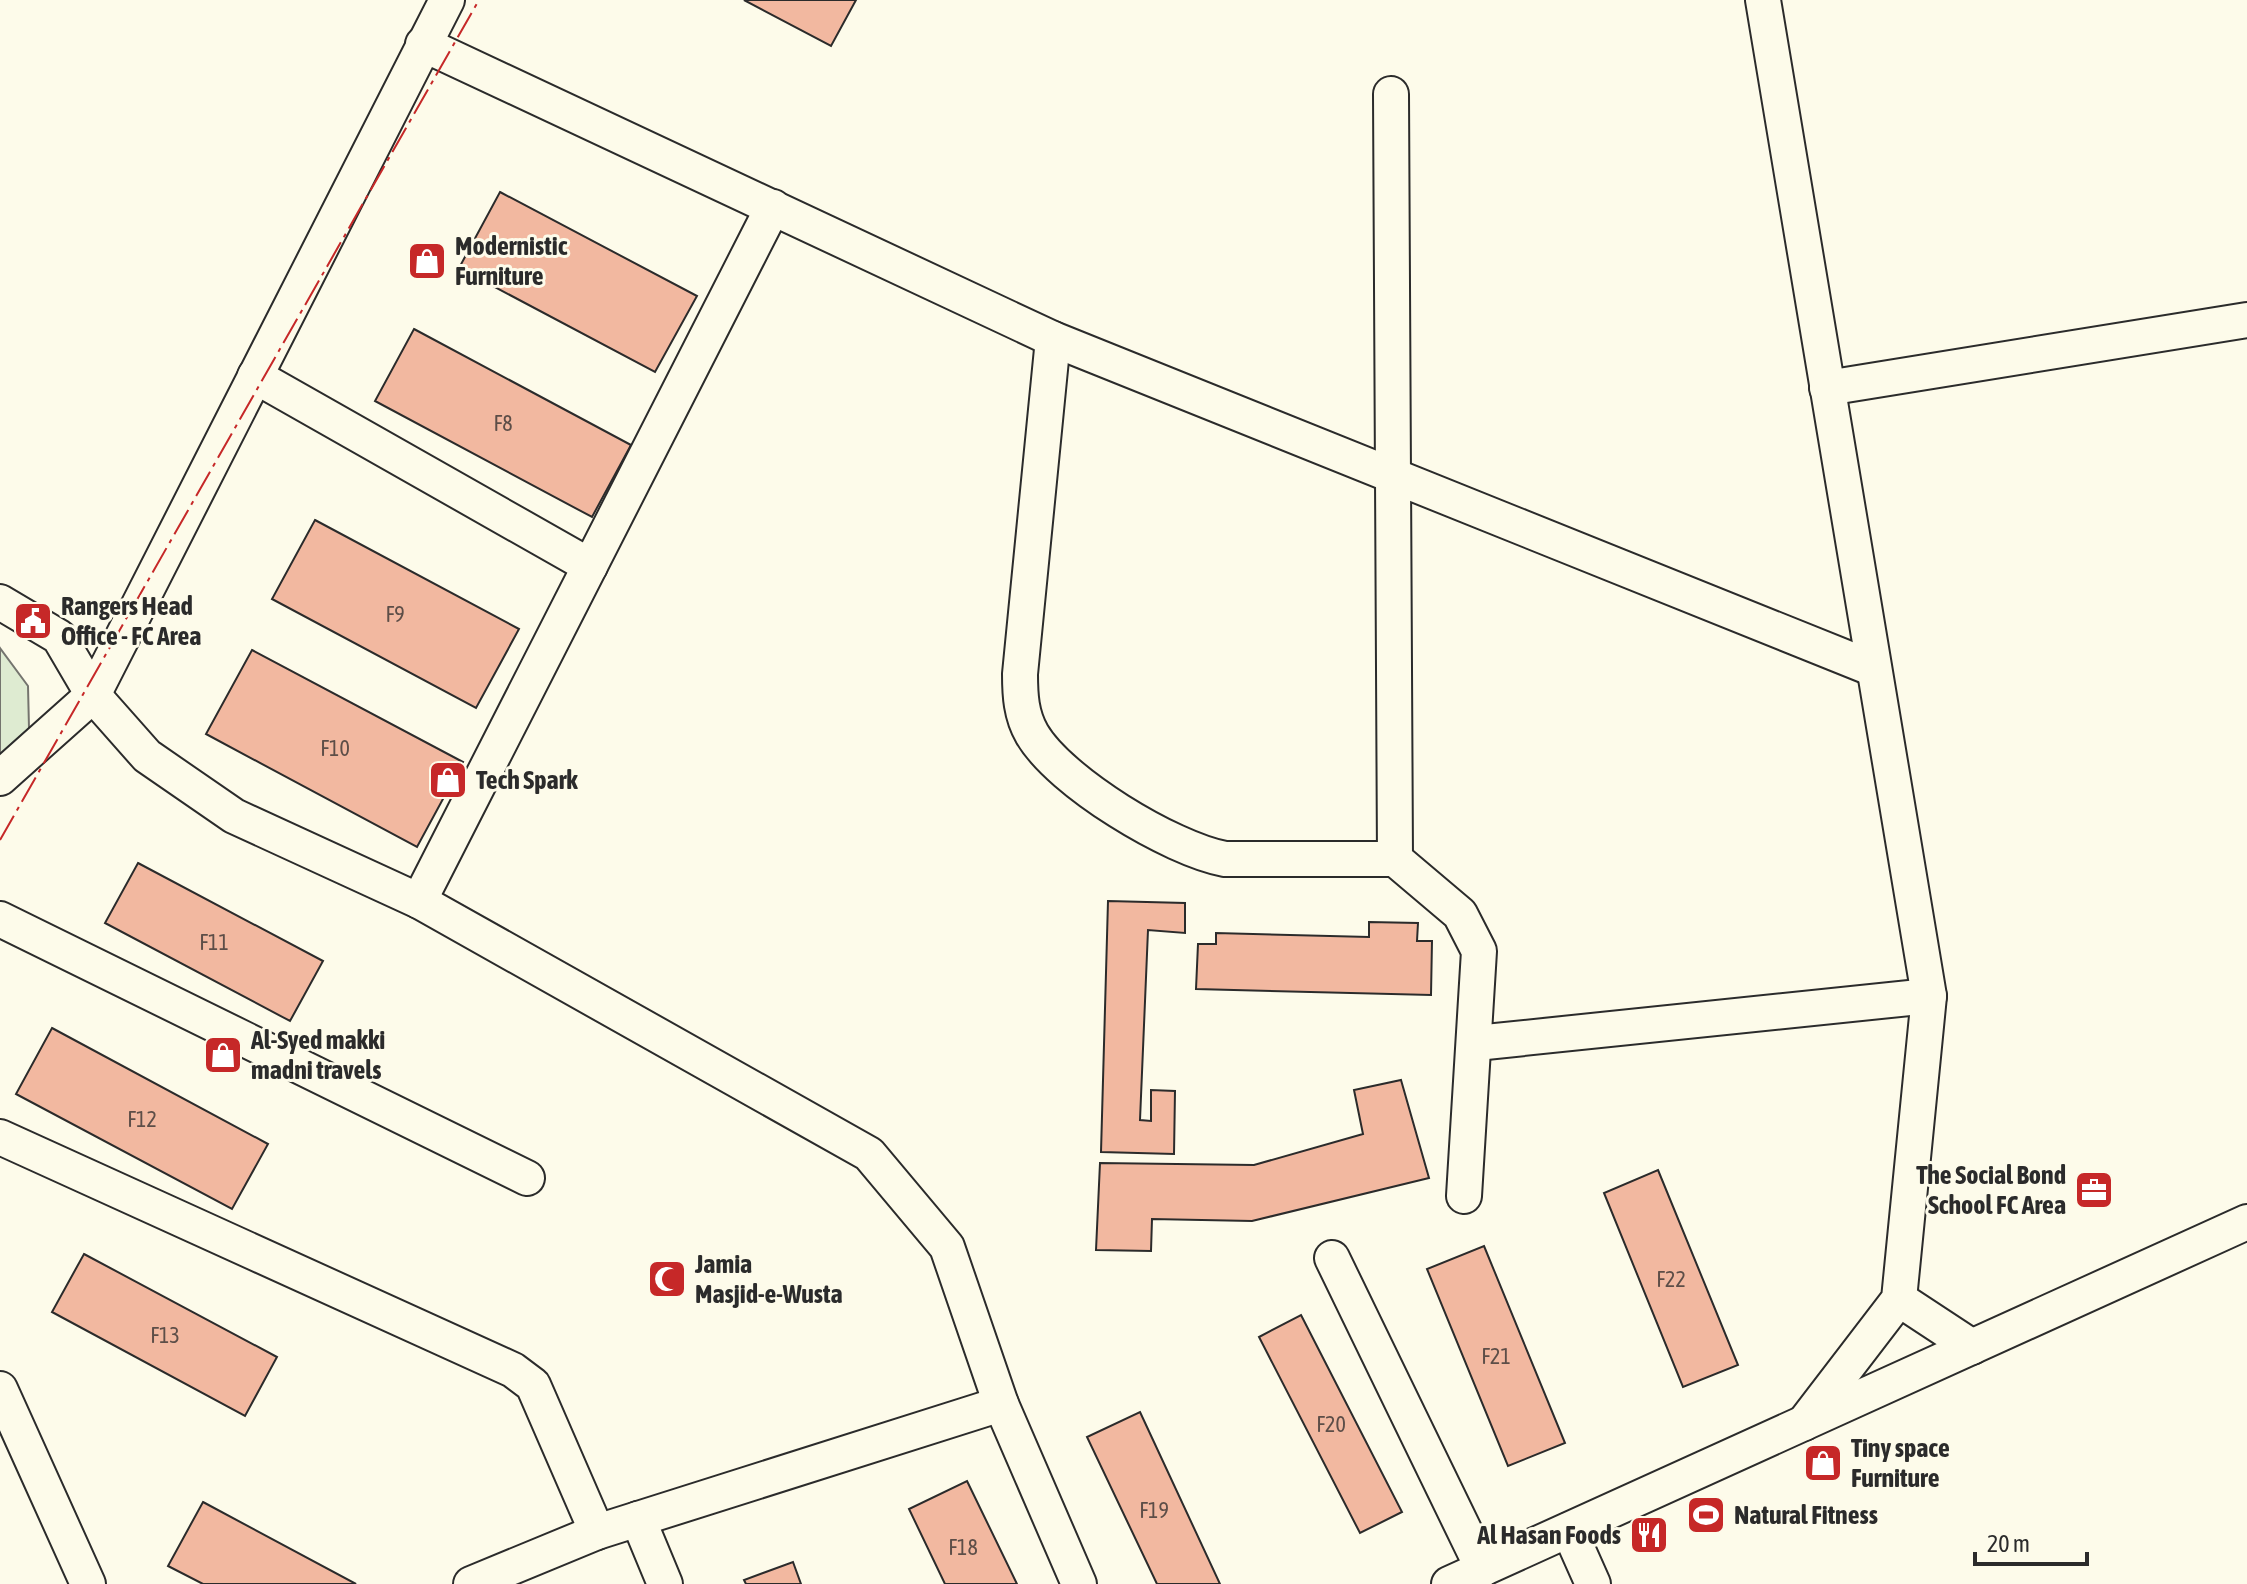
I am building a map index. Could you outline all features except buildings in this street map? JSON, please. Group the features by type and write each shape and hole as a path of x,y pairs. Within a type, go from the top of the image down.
{"street":[{"path":"2,778 93,695 447,0"},
{"path":"1763,0 1929,996 1899,1299 1804,1423"},
{"path":"423,44 1053,339 1874,669"},
{"path":"1391,94 1395,859"},
{"path":"419,901 773,207"},
{"path":"1827,388 2247,320"},
{"path":"1053,339 1020,674 1021,704 1032,734 1057,763 1089,790 1180,846 1225,859 1395,859 1460,914 1479,951 1476,1043 1464,1196"},
{"path":"255,376 590,566"},
{"path":"0,602 59,637 93,695 147,756 234,816 419,901 869,1154 947,1247 1001,1404 1079,1584"},
{"path":"0,919 527,1178"},
{"path":"1476,1043 1929,996"},
{"path":"0,1137 513,1370 533,1385 597,1532"},
{"path":"1449,1584 2247,1222"},
{"path":"1332,1258 1483,1569"},
{"path":"1899,1299 1972,1347"},
{"path":"0,1389 88,1584"},
{"path":"471,1584 597,1532 1001,1404"},
{"path":"638,1519 665,1584"},
{"path":"1569,1530 1593,1584"}],"green space":[{"path":"0,648 28,686 29,728 0,768"}],"power":[{"path":"0,840 479,0"}],"place":[{"name":"Modernistic Furniture","path":"427,261"},
{"name":"Rangers Head Office - FC Area","path":"33,621"},
{"name":"Tech Spark","path":"448,780"},
{"name":"Al-Syed makki madni travels","path":"223,1055"},
{"name":"The Social Bond School FC Area","path":"2094,1190"},
{"name":"Jamia Masjid-e-Wusta","path":"667,1279"},
{"name":"Tiny space Furniture","path":"1823,1463"},
{"name":"Natural Fitness","path":"1706,1515"},
{"name":"Al Hasan Foods","path":"1649,1535"}]}
